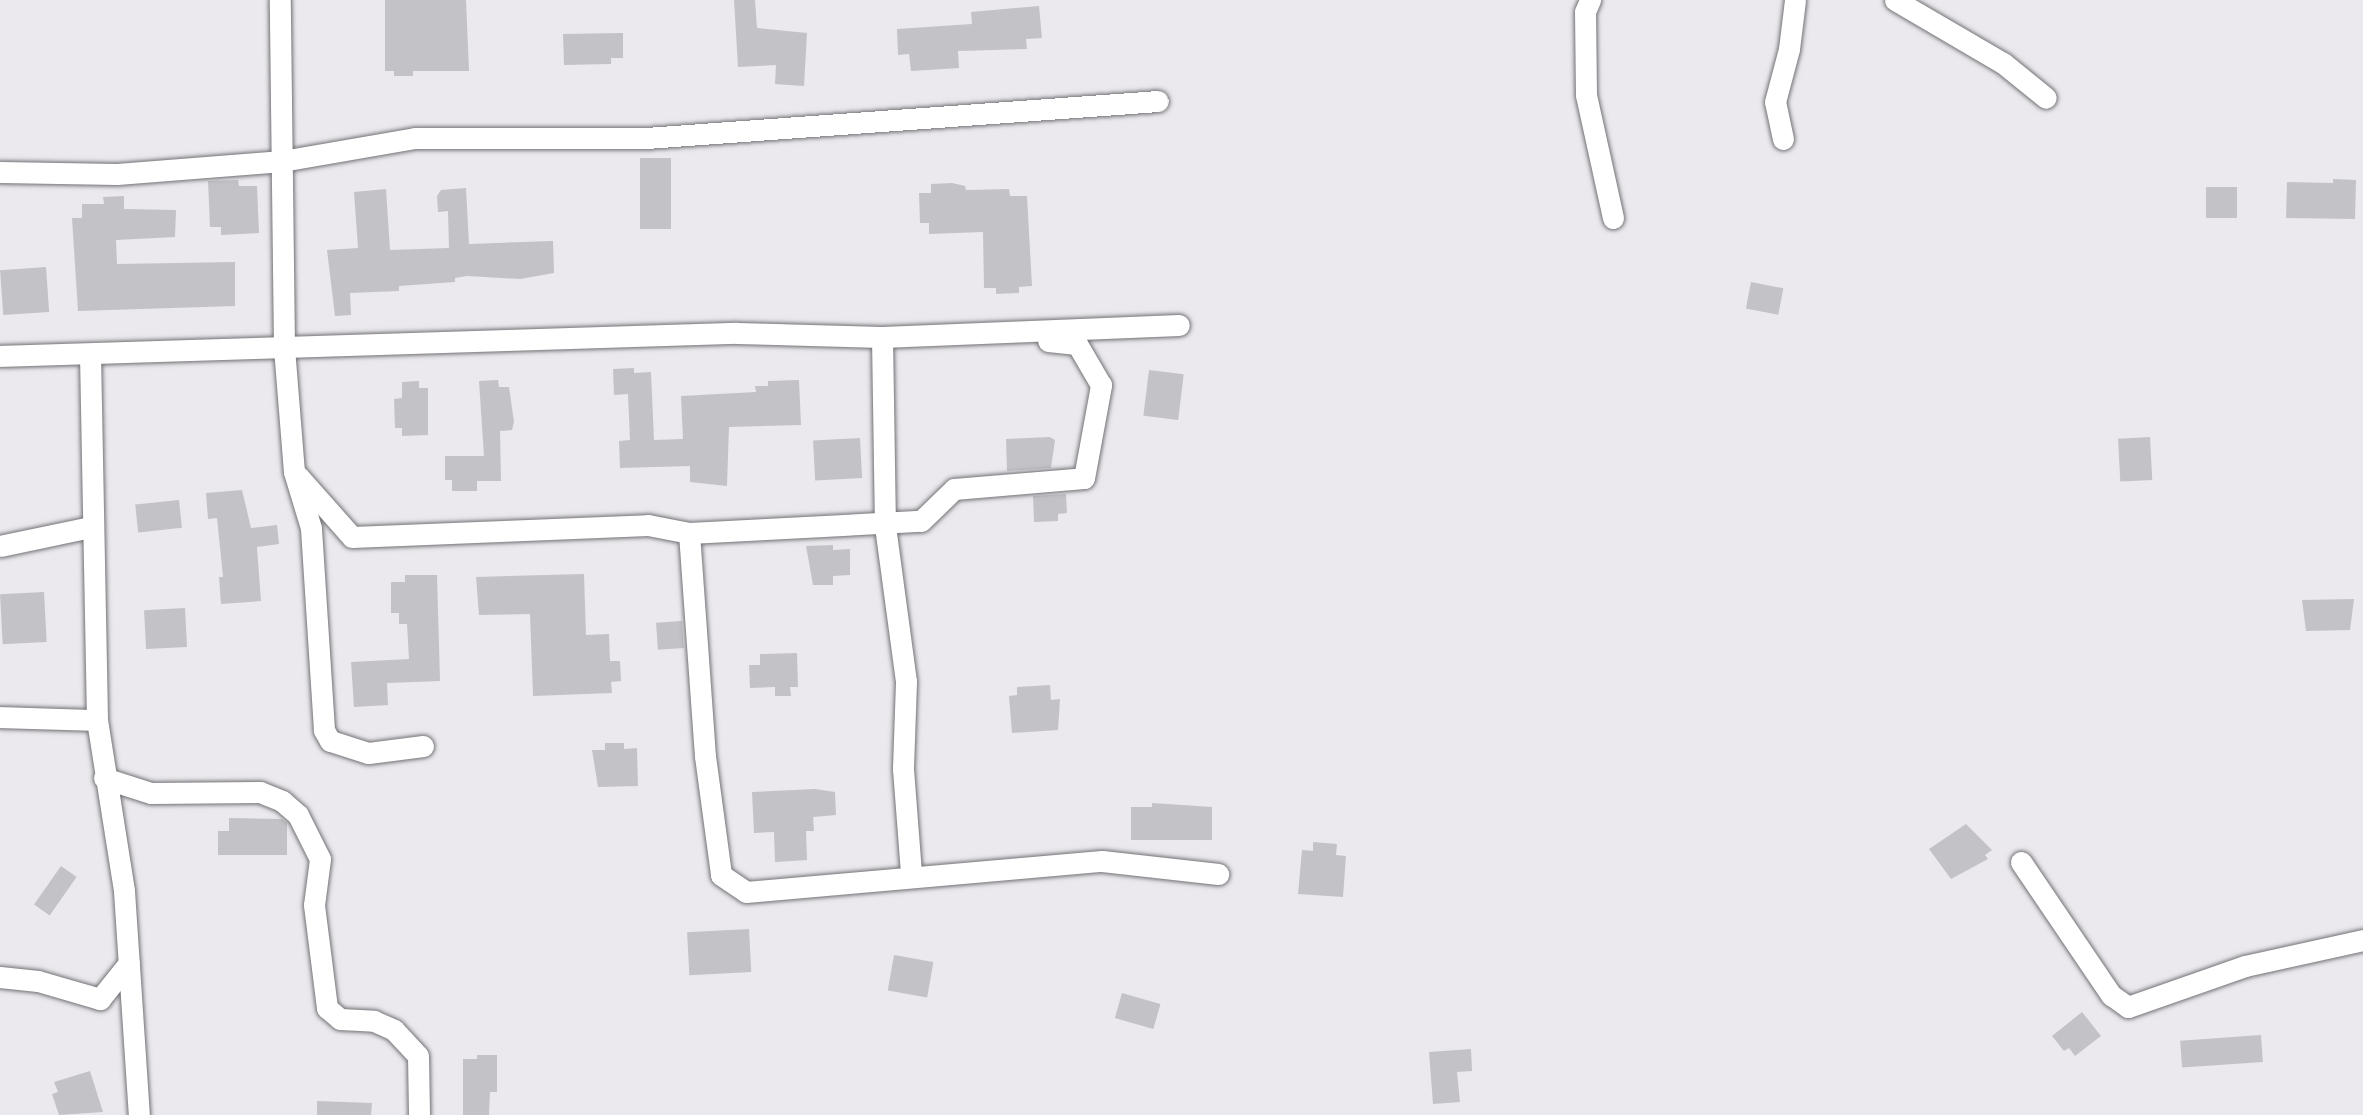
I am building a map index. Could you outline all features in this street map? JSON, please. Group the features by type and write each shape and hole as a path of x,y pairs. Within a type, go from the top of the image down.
{"street":[{"path":"280,0 284,347 294,472 311,528 324,730 330,741 368,752 423,746"},
{"path":"1590,0 1585,12 1586,95 1613,218"},
{"path":"1783,139 1775,102 1789,49 1795,0"},
{"path":"1895,0 2003,63 2046,98"},
{"path":"0,172 117,174 282,161 415,138 646,138 1158,101"},
{"path":"0,356 737,333 882,337 1179,325"},
{"path":"294,472 352,537 648,525 689,533 885,526 921,522 954,489 1084,478 1101,385 1077,344 976,333"},
{"path":"882,337 885,526 906,682 903,769 911,874"},
{"path":"90,354 91,527 97,720 104,778 124,891 139,1115"},
{"path":"0,546 91,527"},
{"path":"689,533 705,755 721,875 746,892 848,886 911,874 1102,861 1218,874"},
{"path":"0,717 97,720"},
{"path":"104,778 151,793 260,792 282,801 298,815 320,859 314,905 327,1008 340,1018 374,1021 394,1030 418,1056 419,1115"},
{"path":"2021,862 2111,995 2128,1007 2245,966 2363,940"},
{"path":"0,977 38,981 100,999 129,963"}],"building":[{"path":"385,0 466,0 469,71 413,71 413,76 394,76 394,71 385,71"},
{"path":"734,0 755,0 757,28 807,33 804,86 775,84 776,65 738,67"},
{"path":"1039,6 1042,38 1026,39 1027,49 958,51 959,68 911,71 909,54 898,55 897,29 972,24 971,12"},
{"path":"623,33 623,58 611,58 611,64 564,65 563,34"},
{"path":"640,158 671,158 671,229 640,229"},
{"path":"2333,179 2356,180 2355,219 2286,218 2287,182 2333,183"},
{"path":"238,180 239,186 257,186 259,233 221,235 221,227 210,227 208,181"},
{"path":"952,183 965,186 966,190 1009,189 1010,196 1027,196 1032,286 1019,287 1019,293 996,294 996,288 984,288 983,232 929,234 929,223 920,223 919,193 931,193 931,184"},
{"path":"2206,187 2237,187 2237,218 2206,218"},
{"path":"466,188 469,244 553,241 554,273 520,279 467,276 455,278 455,282 399,286 399,291 350,293 351,315 335,316 327,250 358,248 354,192 386,189 390,250 449,248 448,211 438,212 437,196 441,190"},
{"path":"124,196 124,209 176,210 175,237 116,240 117,264 235,262 235,306 78,311 72,218 82,218 82,204 104,204 103,197"},
{"path":"46,267 49,312 3,315 0,270"},
{"path":"1751,282 1783,288 1778,315 1746,309"},
{"path":"634,368 634,373 651,372 654,440 683,439 681,396 756,392 755,386 768,386 768,381 799,380 801,425 729,427 727,486 690,482 690,466 620,468 619,441 630,440 628,394 614,395 613,369"},
{"path":"1149,370 1184,374 1178,420 1143,416"},
{"path":"498,380 499,387 509,387 514,422 512,430 500,431 501,481 477,481 477,491 452,491 452,480 445,480 445,456 484,456 479,381"},
{"path":"419,381 419,388 428,388 428,435 402,436 402,428 395,428 394,399 402,398 402,382"},
{"path":"1050,437 1055,440 1051,468 1007,471 1006,439"},
{"path":"2150,437 2152,480 2120,482 2118,439"},
{"path":"860,438 862,478 815,480 813,440"},
{"path":"242,490 251,528 277,525 279,544 257,547 261,601 221,604 219,577 223,577 217,518 208,519 206,493"},
{"path":"1066,494 1067,513 1058,514 1058,521 1034,522 1033,496"},
{"path":"179,500 182,528 138,532 135,505"},
{"path":"833,545 833,550 850,549 850,575 833,576 833,585 813,585 806,546"},
{"path":"584,574 586,635 609,634 610,661 620,661 621,681 611,682 612,693 533,696 530,614 479,615 476,577"},
{"path":"405,575 437,575 440,681 387,683 388,705 354,707 351,662 409,659 407,624 399,624 399,613 391,613 391,582 405,582"},
{"path":"44,592 47,642 3,644 0,594"},
{"path":"2354,599 2350,630 2306,631 2302,600"},
{"path":"185,608 187,647 146,649 144,610"},
{"path":"682,621 684,648 658,650 656,623"},
{"path":"797,653 798,687 790,687 791,696 775,696 775,687 750,688 749,665 760,665 760,654"},
{"path":"1050,685 1051,700 1060,699 1058,730 1012,733 1009,696 1017,695 1017,687"},
{"path":"605,743 624,743 624,749 637,748 638,786 598,787 592,750 605,750"},
{"path":"815,789 835,792 836,815 813,817 814,831 806,831 807,860 775,862 774,832 754,833 752,792"},
{"path":"1152,803 1212,807 1212,840 1131,840 1131,807 1152,807"},
{"path":"229,818 282,819 287,823 287,855 218,855 218,831 229,831"},
{"path":"1966,824 1992,850 1985,855 1988,859 1951,879 1929,849"},
{"path":"1313,842 1337,844 1336,855 1346,856 1343,897 1298,894 1302,850 1313,851"},
{"path":"61,866 77,877 50,915 34,905"},
{"path":"749,929 751,972 689,975 687,932"},
{"path":"894,955 933,962 927,997 888,990"},
{"path":"1122,993 1160,1004 1153,1029 1115,1018"},
{"path":"2082,1012 2101,1036 2075,1056 2069,1048 2064,1051 2052,1036"},
{"path":"2261,1035 2263,1062 2182,1068 2180,1041"},
{"path":"1471,1049 1472,1071 1457,1072 1460,1102 1433,1104 1429,1052"},
{"path":"477,1055 497,1055 497,1092 490,1092 489,1115 463,1115 463,1059 477,1059"},
{"path":"90,1071 103,1112 59,1115 52,1094 58,1092 54,1082"},
{"path":"317,1101 372,1103 371,1115 317,1115"}]}
